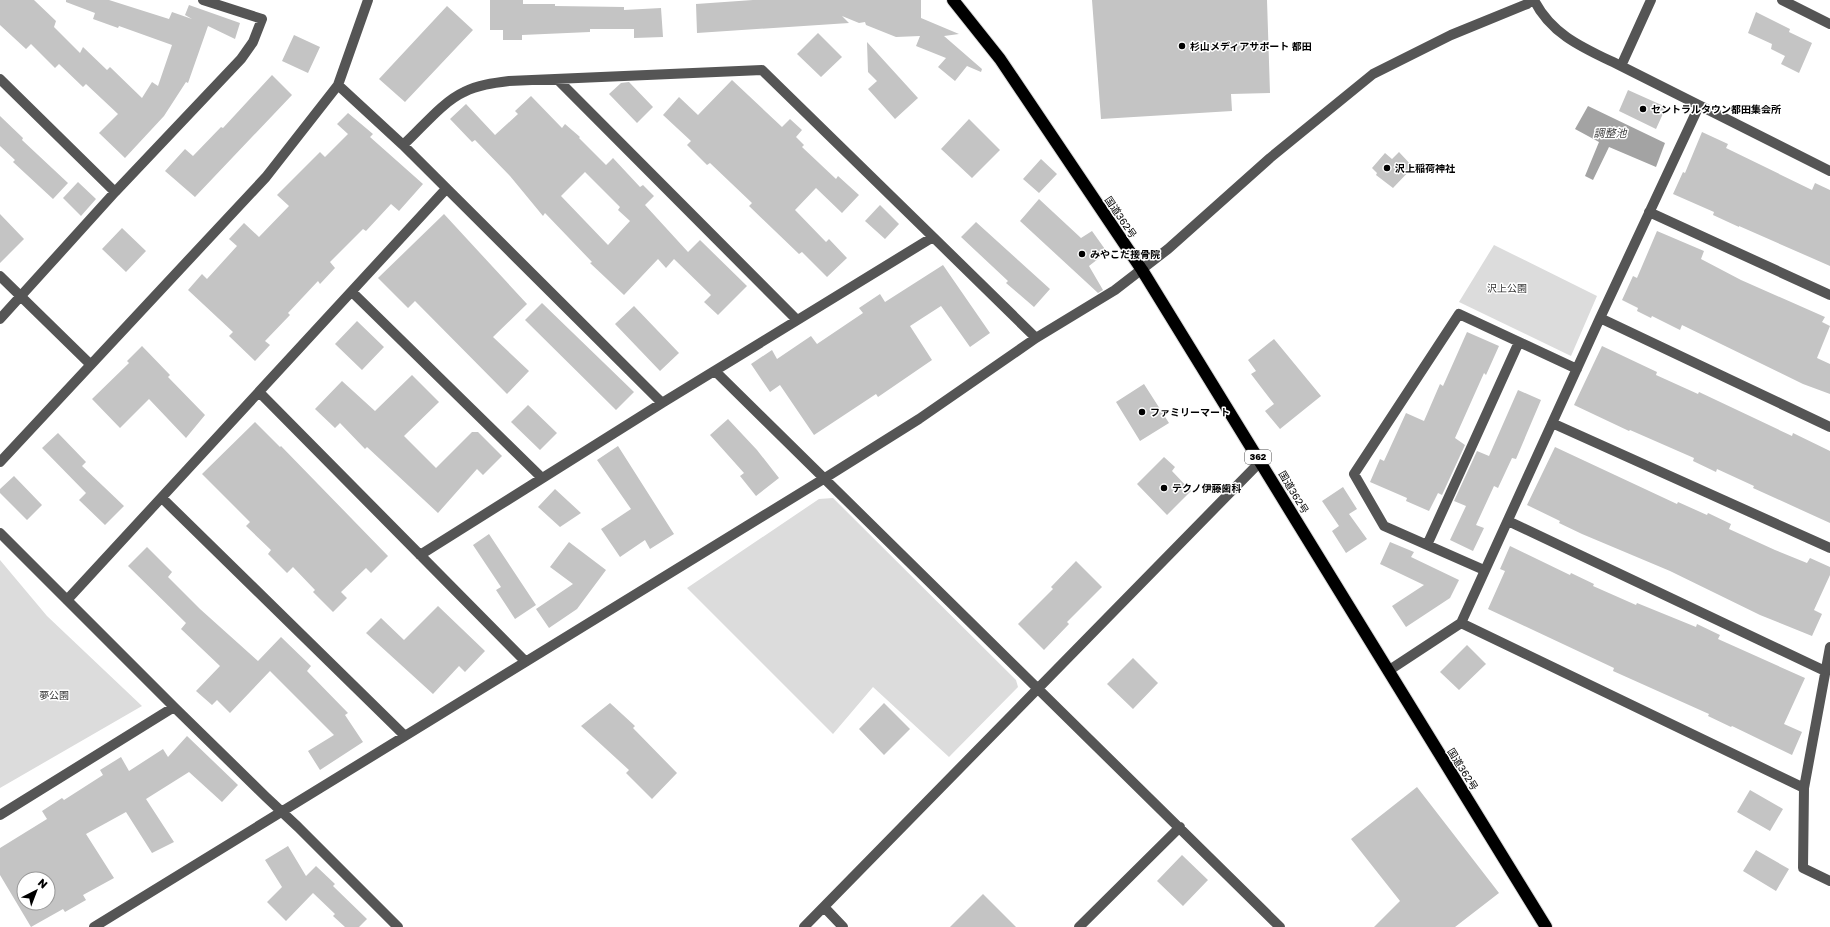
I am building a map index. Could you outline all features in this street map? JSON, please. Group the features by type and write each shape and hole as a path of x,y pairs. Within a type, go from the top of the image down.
{"highway":[{"name":"国道362号","path":"953,0 1000,59 1142,270 1261,461 1546,927"}],"street":[{"path":"0,319 115,192 241,59 253,42 262,19 202,0"},
{"path":"0,462 266,177 338,85 368,0"},
{"path":"94,927 282,812 404,735 498,680 525,661 919,419 1036,338 1115,290 1142,270 1270,158 1373,74 1451,35 1527,4 1533,0 1541,14 1568,39 1830,171"},
{"path":"1621,66 1651,0"},
{"path":"1782,0 1830,24"},
{"path":"403,145 454,98 473,88 509,81 762,70 1036,338"},
{"path":"0,79 115,192"},
{"path":"558,79 797,320"},
{"path":"338,85 403,145 662,402"},
{"path":"1388,670 1461,624 1484,570 1699,106"},
{"path":"67,600 446,189"},
{"path":"1649,212 1830,295"},
{"path":"420,555 662,402 716,371 933,237"},
{"path":"0,276 90,364"},
{"path":"352,292 542,478"},
{"path":"1484,570 1384,526 1354,474 1459,314 1577,369"},
{"path":"1600,318 1830,427"},
{"path":"1427,545 1519,342"},
{"path":"716,371 1280,927"},
{"path":"259,392 525,661"},
{"path":"1552,423 1830,548"},
{"path":"804,927 1261,461"},
{"path":"162,498 404,735"},
{"path":"1508,521 1825,671"},
{"path":"0,533 174,707 398,927"},
{"path":"1461,624 1804,788"},
{"path":"1830,647 1804,788 1803,868 1830,881"},
{"path":"1,813 174,707"},
{"path":"1079,927 1180,827"},
{"path":"824,907 843,927"}],"green space":[{"name":"沢上公園","path":"1494,245 1597,296 1571,356 1459,302"},
{"path":"833,498 1016,680 1018,687 949,757 873,687 833,734 687,588 819,499"},
{"name":"夢公園","path":"0,560 47,616 142,706 0,788"}],"water":[{"name":"調整池","path":"1588,106 1665,143 1656,167 1609,147 1593,180 1585,176 1599,142 1575,129"}],"building":[{"path":"0,0 34,0 56,21 54,27 80,53 83,47 107,70 110,67 142,98 152,82 158,86 172,45 119,26 118,28 93,19 95,13 66,2 66,0 109,0 169,19 172,12 192,19 185,15 189,5 240,23 235,39 208,26 188,83 186,82 164,116 125,158 99,133 118,114 86,84 83,87 59,64 55,68 31,44 26,49 0,25"},
{"path":"490,0 523,0 523,4 555,4 555,6 624,7 624,10 661,8 663,37 634,38 634,29 590,29 590,32 522,35 522,40 503,40 503,30 490,30"},
{"path":"753,0 921,0 921,18 959,34 944,36 982,69 981,72 967,66 955,81 938,67 946,58 916,46 920,36 896,37 866,25 865,22 859,23 842,16 849,23 697,33 696,4"},
{"name":"杉山メディアサポート 都田","path":"1092,0 1267,0 1270,93 1231,94 1232,111 1101,119"},
{"path":"447,6 473,30 405,102 379,79"},
{"path":"1756,12 1790,29 1789,32 1812,43 1799,73 1781,64 1785,56 1771,49 1772,44 1748,33"},
{"path":"818,33 842,57 821,77 797,54"},
{"path":"294,35 320,47 308,73 282,61"},
{"path":"867,42 918,98 895,119 868,89 877,81 868,72"},
{"path":"272,75 292,95 195,197 165,171 185,149 193,156 221,127 223,128"},
{"path":"732,80 782,127 790,119 802,130 796,137 804,145 802,147 836,179 838,176 859,195 842,213 816,188 795,210 826,242 829,239 847,258 827,277 802,252 799,254 749,206 752,203 710,163 707,165 687,145 691,141 663,115 679,97 698,115"},
{"path":"629,82 653,107 637,123 609,94 621,83"},
{"name":"セントラルタウン都田集会所","path":"1628,90 1666,107 1656,129 1619,111"},
{"path":"531,96 562,128 565,124 580,137 579,138 606,165 613,158 640,187 643,185 654,196 645,205 688,252 700,240 747,286 718,315 704,302 711,295 674,259 666,268 658,259 624,295 590,263 592,262 545,213 543,216 510,176 475,140 472,142 450,119 466,104 495,135 518,114 515,111","holes":["585,172 620,207 618,210 630,221 608,245 561,196"]},
{"path":"348,113 373,134 370,137 423,184 399,211 391,204 366,231 363,229 330,262 335,268 320,284 318,281 288,313 290,315 265,341 270,345 255,361 229,336 233,332 188,290 202,274 207,279 237,246 229,239 244,223 259,237 289,206 277,195 320,152 325,157 348,134 337,124"},
{"path":"0,116 23,138 22,140 68,183 53,199 13,162 15,160 0,146"},
{"path":"969,119 1000,150 972,178 941,149"},
{"path":"1702,132 1728,144 1726,148 1812,190 1815,183 1830,190 1830,266 1739,227 1713,215 1714,212 1673,194 1683,172 1685,173"},
{"name":"沢上稲荷神社","path":"1399,152 1413,167 1393,188 1376,175 1377,173 1372,168 1385,153 1392,159"},
{"path":"1041,159 1057,174 1039,193 1023,179"},
{"path":"78,182 96,199 81,216 63,198"},
{"path":"1039,199 1081,238 1092,231 1107,252 1089,266 1103,290 1098,293 1020,221"},
{"path":"880,205 899,224 885,239 865,221"},
{"path":"0,214 24,239 0,263"},
{"path":"444,214 527,304 493,337 529,371 507,394 415,301 408,308 378,278"},
{"path":"976,222 1050,289 1034,307 1006,283 1008,281 961,237"},
{"path":"122,228 146,251 126,272 102,249"},
{"path":"1657,231 1704,251 1701,259 1741,280 1825,317 1822,322 1830,326 1817,358 1830,364 1830,394 1803,384 1682,325 1680,330 1652,316 1651,318 1637,311 1638,308 1622,300 1633,276 1637,278"},
{"path":"943,265 990,333 970,347 941,306 910,326 932,360 878,397 876,394 814,435 780,385 770,392 751,364 772,350 777,359 811,336 817,344 863,313 859,308 880,294 885,302"},
{"path":"542,303 634,392 616,410 525,320"},
{"path":"634,306 679,353 660,371 615,324"},
{"path":"357,321 384,347 362,370 335,344"},
{"path":"1467,332 1499,346 1486,375 1484,373 1455,438 1465,445 1442,495 1438,493 1429,511 1406,501 1407,498 1370,482 1380,459 1384,461 1406,413 1424,421 1440,384 1443,386"},
{"path":"1274,339 1321,396 1280,429 1265,411 1274,404 1251,374 1256,371 1248,360"},
{"path":"142,346 170,375 168,377 205,415 186,438 149,399 120,428 92,399 129,363 127,361"},
{"path":"1602,346 1657,372 1656,375 1698,394 1699,392 1792,436 1793,433 1830,451 1830,523 1753,488 1754,486 1717,469 1716,472 1693,461 1694,458 1630,430 1629,431 1574,405"},
{"path":"412,375 439,402 404,436 436,468 472,432 478,432 502,456 483,475 477,469 438,513 367,447 365,449 340,423 335,428 315,409 342,381 375,411"},
{"name":"ファミリーマート","path":"1144,384 1169,423 1140,441 1116,402"},
{"path":"1518,390 1541,400 1516,459 1512,458 1498,488 1494,486 1476,525 1484,528 1473,551 1450,540 1466,506 1454,501 1477,451 1489,456"},
{"path":"528,405 557,433 540,450 511,422"},
{"path":"728,419 757,450 779,478 756,496 740,476 744,473 710,435"},
{"path":"255,422 280,447 281,446 388,556 371,573 366,568 341,592 347,598 333,612 313,592 315,590 293,567 287,573 268,554 271,550 246,526 250,522 202,474"},
{"path":"58,433 86,462 82,466 124,506 105,525 79,500 86,493 42,448"},
{"path":"618,446 674,534 650,549 645,540 620,557 601,529 631,509 597,460"},
{"path":"1555,447 1677,504 1678,502 1707,515 1708,513 1731,524 1729,529 1775,550 1807,563 1810,558 1830,567 1830,575 1814,610 1822,614 1812,636 1760,615 1670,571 1582,534 1559,523 1560,521 1527,505"},
{"name":"テクノ伊藤歯科","path":"1164,457 1175,467 1172,471 1191,491 1167,515 1137,484"},
{"path":"14,476 42,505 27,520 0,493 0,489"},
{"path":"1343,487 1357,509 1349,514 1367,539 1346,553 1332,531 1339,526 1322,501"},
{"path":"555,489 581,513 560,527 538,507"},
{"path":"489,534 536,605 515,619 496,590 501,587 473,545"},
{"path":"569,542 606,570 577,609 549,628 536,609 573,584 550,567"},
{"path":"1390,542 1414,552 1411,557 1459,580 1450,598 1406,627 1392,606 1424,585 1380,564"},
{"path":"1510,546 1570,575 1571,573 1594,584 1593,586 1636,605 1637,603 1696,627 1697,624 1720,635 1718,639 1805,678 1784,724 1802,732 1792,755 1708,716 1709,714 1613,671 1614,668 1488,609 1505,571 1500,569"},
{"path":"147,547 172,572 168,577 200,609 258,661 281,637 311,666 307,671 348,713 345,715 363,742 320,770 308,751 334,735 270,671 230,713 217,700 212,705 196,691 220,666 181,629 186,623 128,566"},
{"path":"1076,561 1102,587 1067,622 1069,624 1044,650 1018,624 1053,589 1051,587"},
{"path":"438,606 485,651 465,672 459,666 433,694 366,633 381,618 404,640"},
{"path":"1467,645 1486,664 1459,690 1440,672"},
{"path":"1133,658 1158,683 1133,709 1107,684"},
{"path":"610,703 635,726 633,728 677,773 652,799 626,773 629,770 581,726"},
{"path":"884,703 910,729 884,755 859,729"},
{"path":"187,736 238,785 222,802 189,772 146,799 174,842 152,853 126,812 86,834 114,878 83,895 86,900 65,912 63,909 31,927 21,911 56,911 56,871 16,871 16,902 0,875 0,848 47,819 42,811 62,798 64,800 103,775 100,770 121,757 129,771 163,749 168,757"},
{"path":"1417,787 1499,893 1455,927 1374,927 1400,901 1351,839"},
{"path":"1750,790 1783,809 1770,831 1737,812"},
{"path":"288,846 306,876 316,866 335,884 333,886 367,919 359,927 345,927 333,916 335,914 313,893 286,921 267,902 282,887 265,860"},
{"path":"1756,850 1789,869 1776,891 1743,871"},
{"path":"1182,855 1208,880 1183,906 1157,881"},
{"path":"983,894 1016,927 950,927"}],"place":[{"name":"杉山メディアサポート 都田","path":"1182,46"},
{"name":"セントラルタウン都田集会所","path":"1643,109"},
{"name":"沢上稲荷神社","path":"1387,168"},
{"name":"みやこだ接骨院","path":"1082,254"},
{"name":"ファミリーマート","path":"1142,412"},
{"name":"テクノ伊藤歯科","path":"1164,488"}]}
